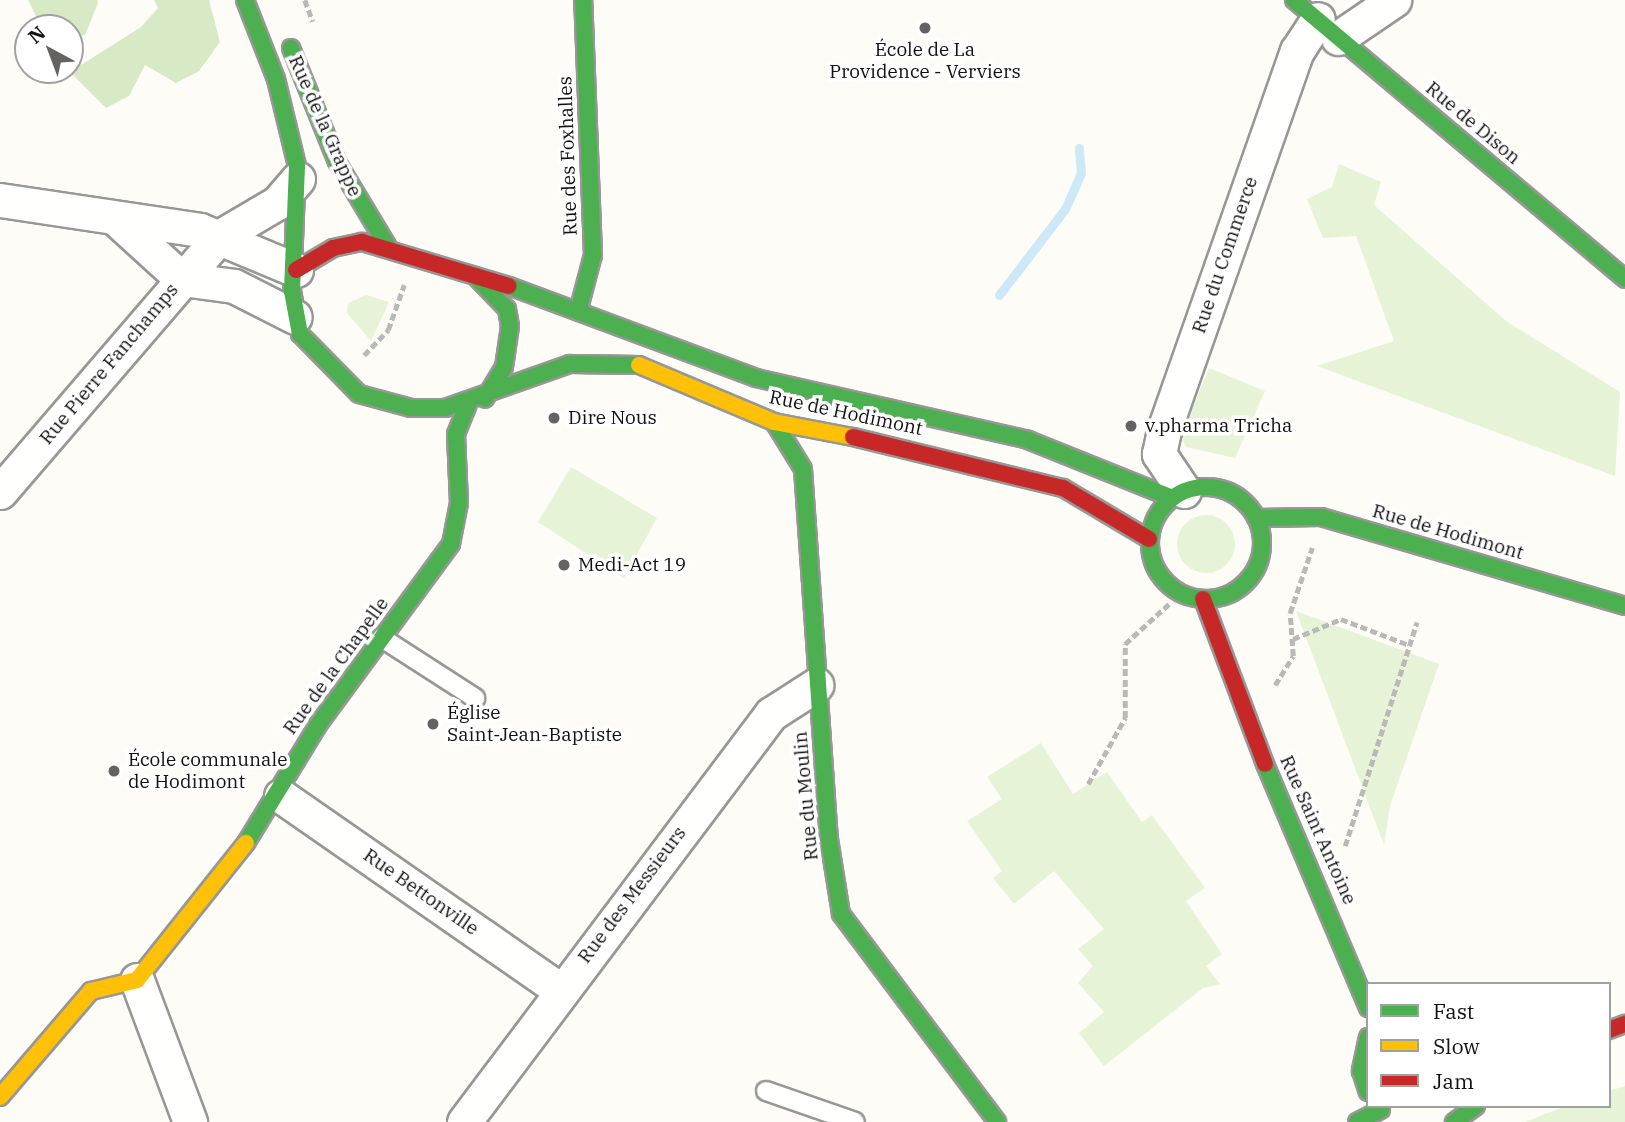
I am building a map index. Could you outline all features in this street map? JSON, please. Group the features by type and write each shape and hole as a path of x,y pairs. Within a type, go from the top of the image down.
{"main road":[{"name":"Rue de la Grappe","path":"246,0 286,111 298,179 296,270"},
{"name":"Rue des Foxhalles","path":"579,308 593,255 583,0"},
{"name":"Rue de Dison","path":"1317,19 1625,279"},
{"name":"Rue de la Grappe","path":"282,26 337,162 388,247"},
{"name":"Rue de Hodimont","path":"1149,539 1063,488 891,444 775,422 627,360 570,363 468,404 411,408 359,394 339,381 306,345 295,317 296,270 333,248 362,242 388,247 579,308 757,378 1028,440 1178,495 1226,490 1256,518 1321,517 1625,606"},
{"name":"Rue de Hodimont","path":"475,276 507,309 510,326 504,367 485,399"},
{"name":"Rue de la Chapelle","path":"137,980 281,796 287,772 451,544 460,503 456,434 468,404"},
{"name":"Rue du Moulin","path":"775,422 803,469 816,685 842,914 997,1122"},
{"path":"1178,495 1149,539 1152,561 1181,594 1203,600 1243,586"},
{"path":"1241,613 1243,586 1261,554 1256,518"},
{"name":"Rue Saint Antoine","path":"1203,600 1225,670 1339,931 1366,1003"},
{"path":"1225,670 1237,631"},
{"path":"0,1097 91,992 137,980"},
{"path":"1366,1047 1361,1071 1366,1086"},
{"path":"1357,1122 1379,1108 1399,1122"},
{"path":"1454,1122 1473,1108"}],"street":[{"path":"1317,19 1394,0"},
{"name":"Rue du Commerce","path":"1178,495 1159,454 1164,430 1297,51 1317,19"},
{"path":"219,237 277,204 298,179"},
{"path":"0,200 219,237 296,270"},
{"path":"115,218 182,279 234,286 295,317"},
{"name":"Rue Pierre Fanchamps","path":"0,492 219,237"},
{"name":"Rue des Messieurs","path":"464,1122 560,990 771,714 816,685"},
{"name":"Rue Bettonville","path":"281,796 560,990"},
{"path":"137,980 190,1122"}],"lane":[{"path":"382,638 475,698"},
{"path":"766,1091 855,1122"}],"path":[{"path":"339,381 388,330 413,256"},
{"path":"1275,685 1293,656 1290,613 1321,517"},
{"path":"1088,784 1125,718 1125,644 1181,594"},
{"path":"1293,639 1340,619 1409,645"},
{"path":"1345,846 1417,622"}],"green space":[{"path":"28,0 97,0 98,3 84,35 84,14 35,14"},
{"path":"154,0 209,0 220,42 199,71 176,83 145,65 129,96 106,108 82,84 84,63 141,27 158,8"},
{"path":"1339,164 1381,182 1374,205 1506,321 1620,392 1615,476 1317,366 1394,341 1356,236 1323,238 1307,199 1332,187"},
{"path":"366,295 389,302 371,341 347,313 348,303"},
{"path":"1209,368 1265,391 1235,458 1186,447 1181,437"},
{"path":"571,467 657,518 624,578 538,522"},
{"path":"1200,515 1212,515 1227,523 1235,538 1235,550 1227,565 1212,573 1200,573 1185,565 1177,550 1177,538 1185,523"},
{"path":"1296,611 1439,664 1390,806 1384,845"},
{"path":"1041,743 1073,794 1107,772 1142,822 1152,815 1205,888 1186,901 1222,954 1206,966 1220,984 1203,988 1104,1066 1079,1033 1104,1012 1078,983 1093,966 1078,949 1104,929 1054,871 1014,904 993,878 1002,871 967,821 1002,799 987,777"},
{"path":"1625,1086 1625,1122 1525,1122 1561,1108 1611,1108 1611,1090"}],"waterway":[{"path":"999,295 1065,209 1081,173 1079,148"}],"traffic: fast":[{"path":"245,0 276,79 297,166 292,291 300,334 359,394 411,408 445,408 570,364 639,365"},
{"path":"579,308 593,255 583,0"},
{"path":"1294,0 1625,279"},
{"path":"291,48 337,162 388,247"},
{"path":"475,276 507,309 510,326 504,367 485,399"},
{"path":"509,286 756,378 1028,440 1172,498"},
{"path":"246,843 318,725 451,544 459,503 456,434 468,404"},
{"path":"774,422 803,469 829,839 841,914 997,1122"},
{"path":"1206,487 1227,491 1246,503 1258,522 1262,543 1258,564 1246,583 1227,595 1206,599 1185,595 1166,583 1154,564 1150,543 1154,522 1166,503 1185,491 1206,487"},
{"path":"1256,518 1321,517 1625,606"},
{"path":"1265,764 1366,1003"},
{"path":"1366,1047 1361,1071 1366,1086"},
{"path":"1454,1122 1473,1108"},
{"path":"1357,1122 1381,1110"}],"traffic: slow":[{"path":"639,365 774,422 853,437"},
{"path":"0,1097 91,991 137,980 246,843"}],"traffic: jam":[{"path":"296,270 333,248 362,242 509,286"},
{"path":"853,437 1063,488 1149,539"},
{"path":"1203,599 1265,764"},
{"path":"1611,1029 1625,1024"}],"place":[{"name":"École de La Providence - Verviers","path":"925,28"},
{"name":"Dire Nous","path":"554,418"},
{"name":"v.pharma Tricha","path":"1131,426"},
{"name":"Medi-Act 19","path":"564,565"},
{"name":"Église Saint-Jean-Baptiste","path":"433,724"},
{"name":"École communale de Hodimont","path":"114,771"}]}
